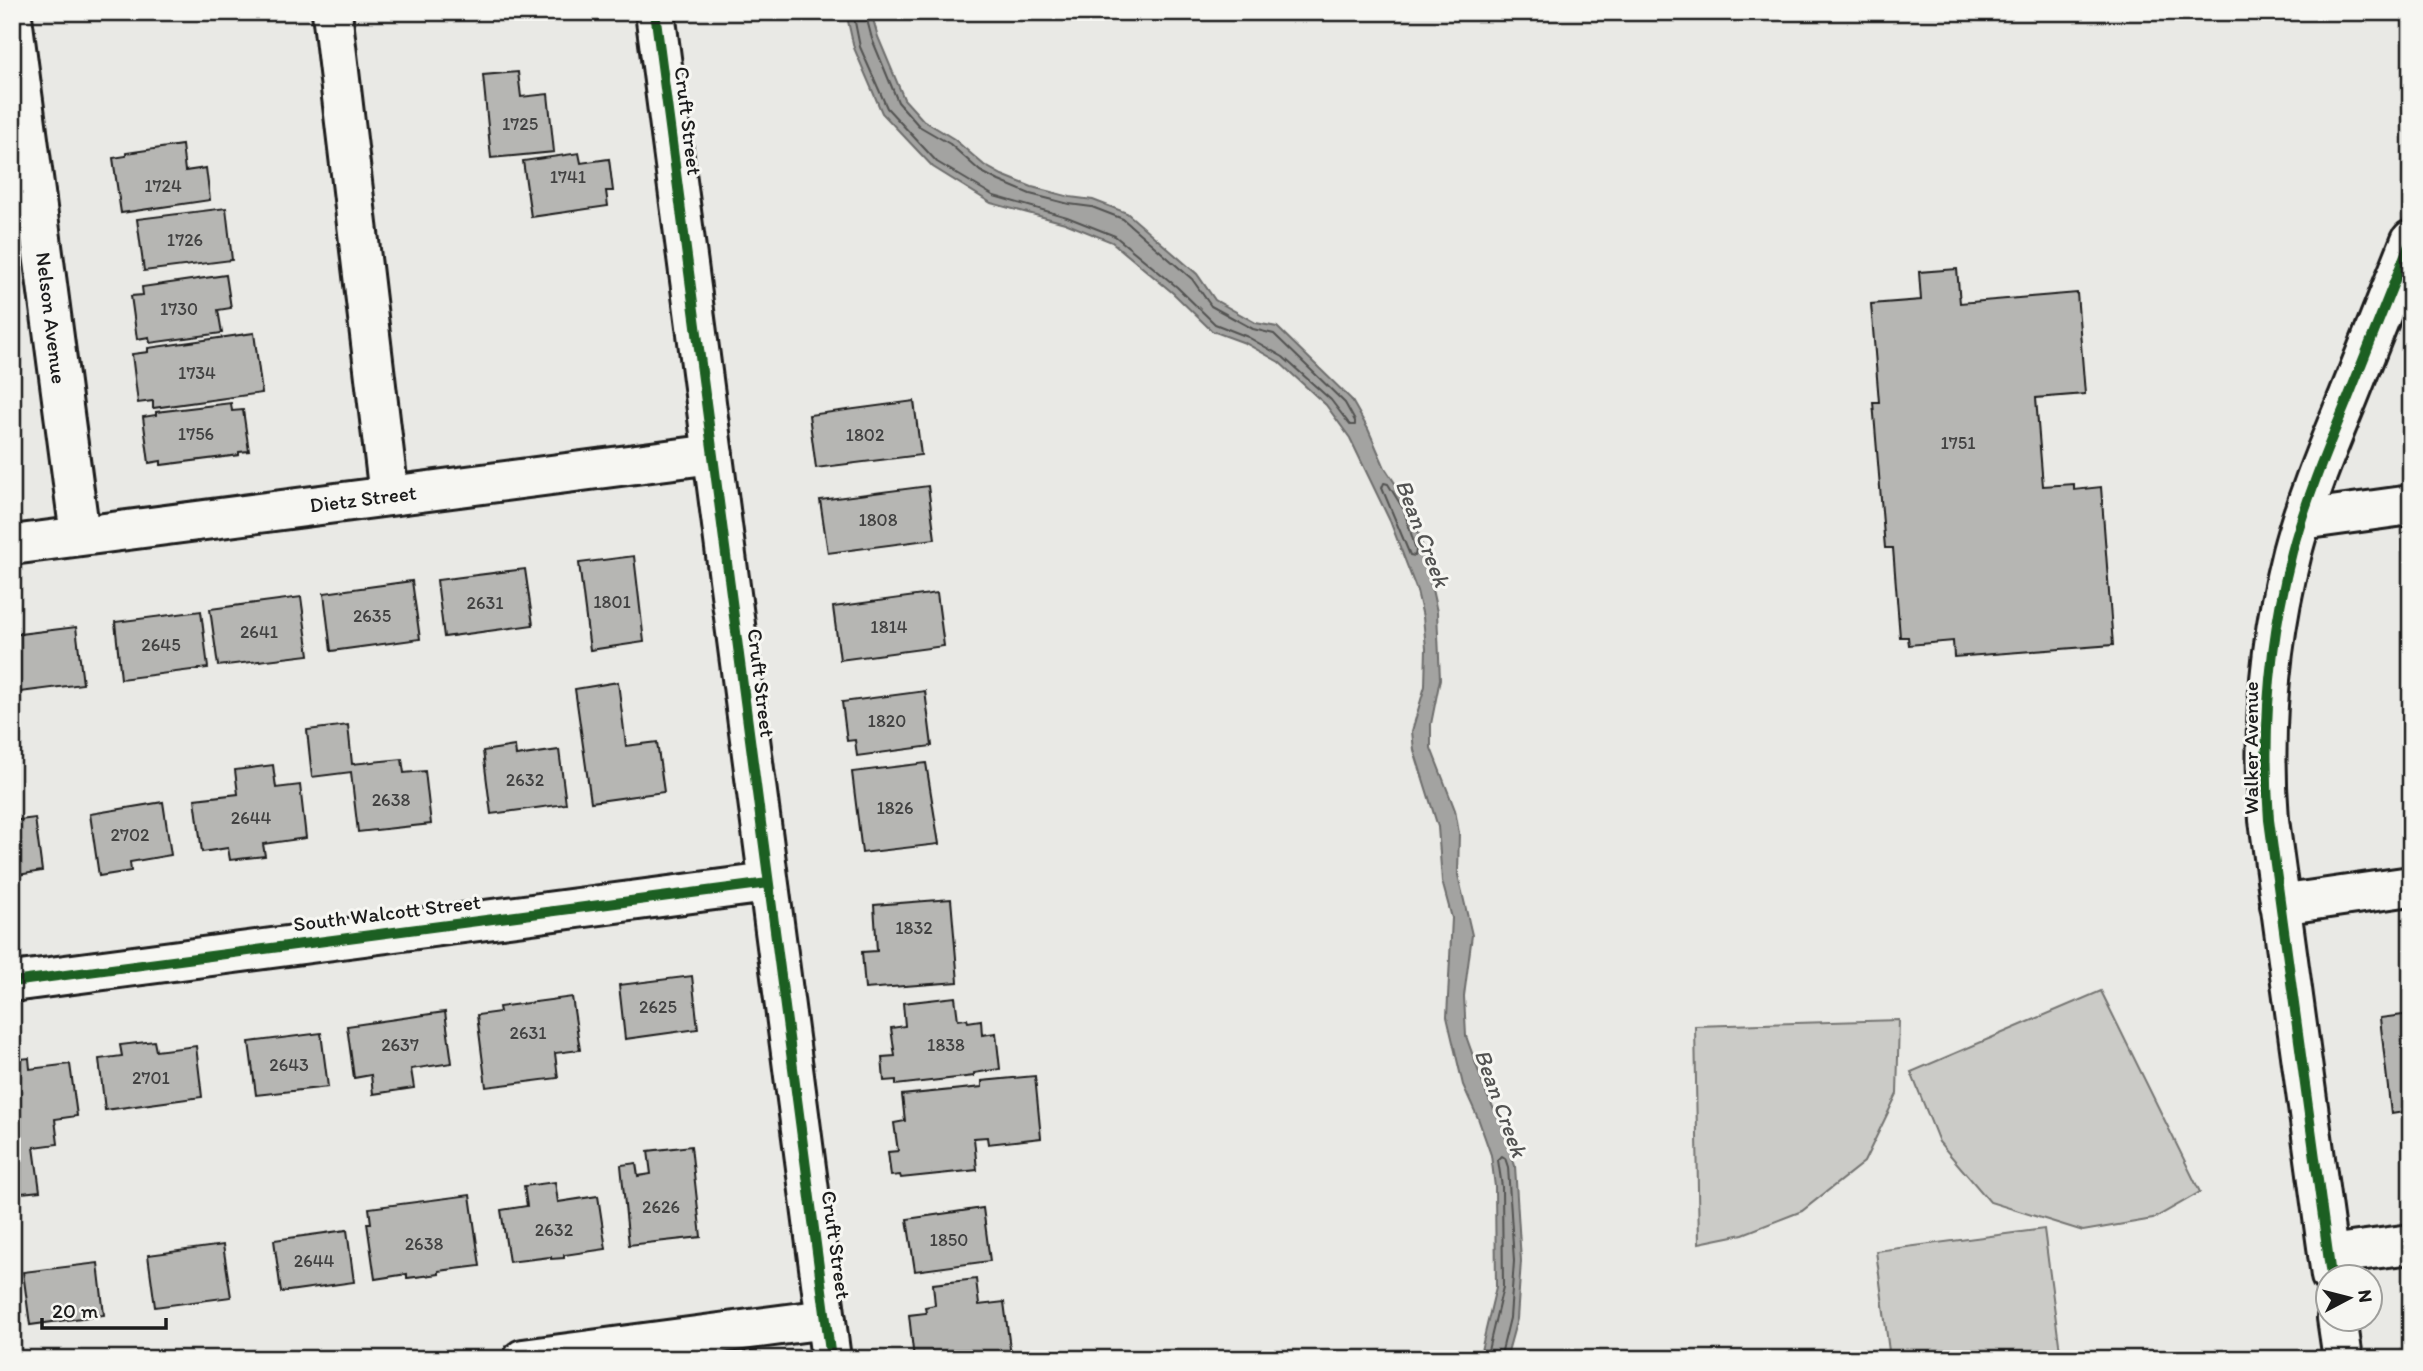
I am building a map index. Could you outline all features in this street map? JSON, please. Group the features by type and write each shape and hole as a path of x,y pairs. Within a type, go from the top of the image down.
{"street":[{"path":"332,12 389,496"},
{"name":"Cruft Street","path":"655,12 831,1359"},
{"name":"Nelson Avenue","path":"12,17 80,536"},
{"name":"Walker Avenue","path":"2329,1262 2280,905 2267,783 2269,689 2276,629 2302,520 2323,460 2411,240"},
{"name":"Dietz Street","path":"12,545 713,454"},
{"path":"2302,520 2411,505"},
{"name":"South Walcott Street","path":"12,982 768,883"},
{"path":"2280,905 2411,886"},
{"path":"2345,1262 2411,1244"},
{"path":"523,1359 826,1319"},
{"path":"2339,1332 2343,1359"}],"shaded area":[{"path":"2101,991 2200,1192 2153,1219 2083,1231 1990,1202 1939,1142 1911,1072"},
{"path":"1899,1020 1897,1094 1864,1162 1802,1211 1743,1234 1699,1243 1695,1026"},
{"path":"2044,1229 2061,1359 1890,1359 1876,1251"}],"water":[{"name":"Bean Creek","path":"846,12 871,12 878,37 904,99 923,120 954,139 984,165 1032,187 1093,200 1127,213 1197,274 1215,300 1256,323 1277,327 1351,399 1385,468 1410,506 1423,548 1437,612 1440,679 1431,724 1431,748 1455,810 1459,833 1458,875 1472,935 1464,996 1466,1036 1487,1095 1502,1125 1515,1166 1521,1261 1517,1319 1506,1359 1479,1359 1496,1287 1495,1187 1491,1155 1463,1085 1447,1017 1452,918 1442,881 1438,827 1414,750 1412,731 1425,686 1426,648 1423,617 1417,591 1390,521 1350,438 1326,405 1279,362 1245,343 1212,331 1173,293 1112,242 1065,223 991,203 933,167 882,113 854,48"}],"building":[{"path":"518,72 521,97 548,94 554,152 491,158 483,75"},
{"path":"182,145 185,171 206,168 210,200 121,213 113,158 126,156 126,153"},
{"path":"579,153 581,163 609,159 613,191 606,191 608,206 531,217 523,161"},
{"path":"226,208 232,260 144,271 137,219"},
{"path":"1957,269 1960,303 2077,293 2085,394 2036,398 2043,486 2074,484 2074,490 2101,487 2113,645 1954,657 1953,641 1909,645 1908,637 1900,637 1893,548 1885,548 1873,402 1879,402 1871,304 1921,300 1919,272"},
{"path":"226,275 231,308 218,310 222,333 150,343 149,337 137,339 131,296 143,295 142,287"},
{"path":"254,333 262,393 153,408 153,401 138,403 132,354 148,352 148,348"},
{"path":"914,401 921,455 816,468 809,415"},
{"path":"231,403 232,411 243,410 249,451 239,452 239,455 161,465 161,461 149,463 143,417 156,415 156,412"},
{"path":"928,486 935,539 828,553 820,500"},
{"path":"634,556 644,642 590,650 579,563"},
{"path":"525,569 533,625 444,637 437,580"},
{"path":"412,581 420,639 331,651 324,593"},
{"path":"937,593 944,646 840,660 833,607"},
{"path":"301,597 309,655 218,666 210,609"},
{"path":"201,611 208,668 121,679 115,622"},
{"path":"76,627 83,684 12,693 12,635"},
{"path":"618,682 626,746 657,742 664,792 591,802 575,689"},
{"path":"925,691 932,746 857,756 855,740 847,741 842,702"},
{"path":"348,725 352,764 402,759 404,773 425,771 431,824 358,832 351,772 312,777 307,730"},
{"path":"515,746 516,756 559,750 566,804 491,814 483,751"},
{"path":"926,763 939,844 862,853 852,772"},
{"path":"273,765 276,788 300,785 306,838 263,844 265,856 230,860 228,848 202,852 195,799 238,794 235,770"},
{"path":"163,802 171,855 130,862 131,871 99,876 90,814"},
{"path":"35,818 42,871 12,876 12,821"},
{"path":"951,899 958,982 865,989 862,952 877,951 874,905"},
{"path":"692,976 698,1029 625,1039 619,985"},
{"path":"572,997 580,1050 555,1053 558,1078 486,1087 477,1015 500,1012 499,1007"},
{"path":"955,997 958,1020 981,1020 982,1035 996,1033 1000,1069 974,1073 974,1076 896,1085 896,1080 884,1081 882,1057 895,1056 891,1028 905,1026 903,1003"},
{"path":"445,1012 452,1063 411,1069 414,1088 373,1094 371,1075 354,1078 347,1026"},
{"path":"2411,1014 2411,1111 2391,1114 2380,1018"},
{"path":"321,1033 328,1087 256,1095 249,1042"},
{"path":"154,1041 156,1051 196,1046 202,1097 105,1110 99,1059 122,1056 120,1045"},
{"path":"29,1058 30,1069 70,1064 77,1116 55,1119 58,1144 34,1147 40,1191 12,1194 12,1060"},
{"path":"1035,1076 1041,1138 988,1144 987,1137 974,1138 977,1170 901,1178 900,1175 891,1176 888,1152 898,1151 894,1123 905,1121 902,1095 982,1087 982,1081"},
{"path":"691,1146 701,1237 629,1245 621,1165 636,1163 638,1176 651,1174 648,1151"},
{"path":"555,1182 558,1202 598,1196 606,1249 564,1255 564,1258 509,1262 501,1210 527,1206 524,1186"},
{"path":"470,1195 480,1266 407,1278 407,1274 375,1279 367,1223 371,1223 369,1208"},
{"path":"983,1208 990,1261 915,1271 907,1219"},
{"path":"347,1230 354,1282 281,1292 274,1240"},
{"path":"223,1245 231,1297 155,1307 148,1255"},
{"path":"98,1263 104,1315 30,1325 23,1272"},
{"path":"976,1279 979,1305 1004,1302 1011,1356 988,1359 914,1359 909,1315 926,1313 925,1307 935,1305 933,1284"}],"cycle path":[{"path":"655,12 831,1359"},
{"path":"2329,1262 2269,820 2267,719 2278,618 2292,552 2325,455 2411,240"},
{"path":"12,982 768,883"}]}
